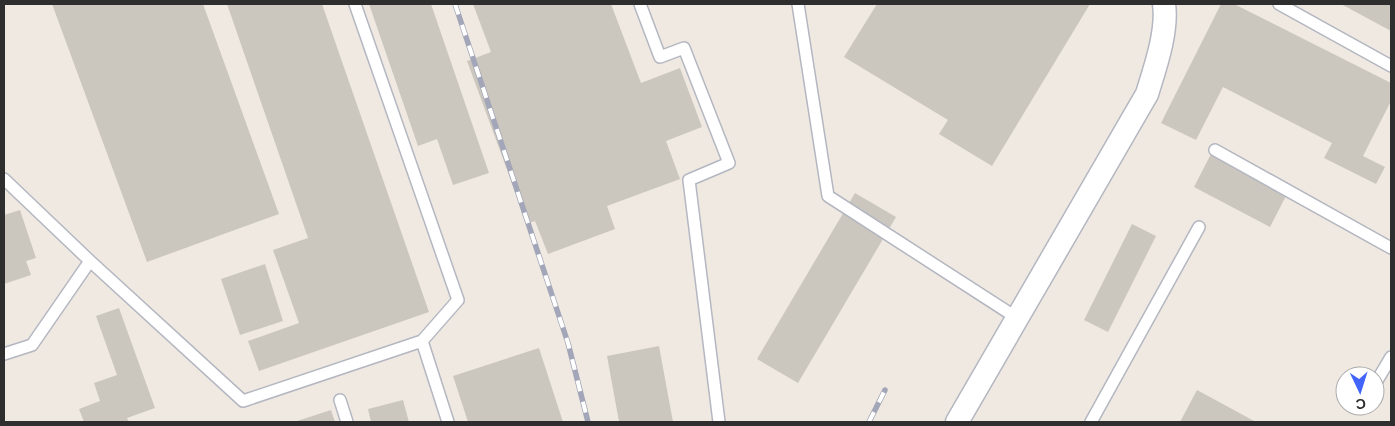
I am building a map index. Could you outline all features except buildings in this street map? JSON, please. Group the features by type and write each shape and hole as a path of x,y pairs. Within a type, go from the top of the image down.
{"street":[{"path":"957,422 1147,94 1158,56 1166,15 1164,4"}],"lane":[{"path":"4,179 9,190 243,401 422,341 458,300 355,4"},
{"path":"640,4 660,57 684,48 729,163 689,180 719,422"},
{"path":"798,4 828,196 1017,318"},
{"path":"1279,4 1391,66"},
{"path":"1214,150 1391,248"},
{"path":"1091,422 1199,227"},
{"path":"4,354 32,345 90,262"},
{"path":"422,341 448,422"},
{"path":"340,400 347,422"}],"railway":[{"path":"455,4 568,343 588,422"},
{"path":"869,422 885,390"}]}
